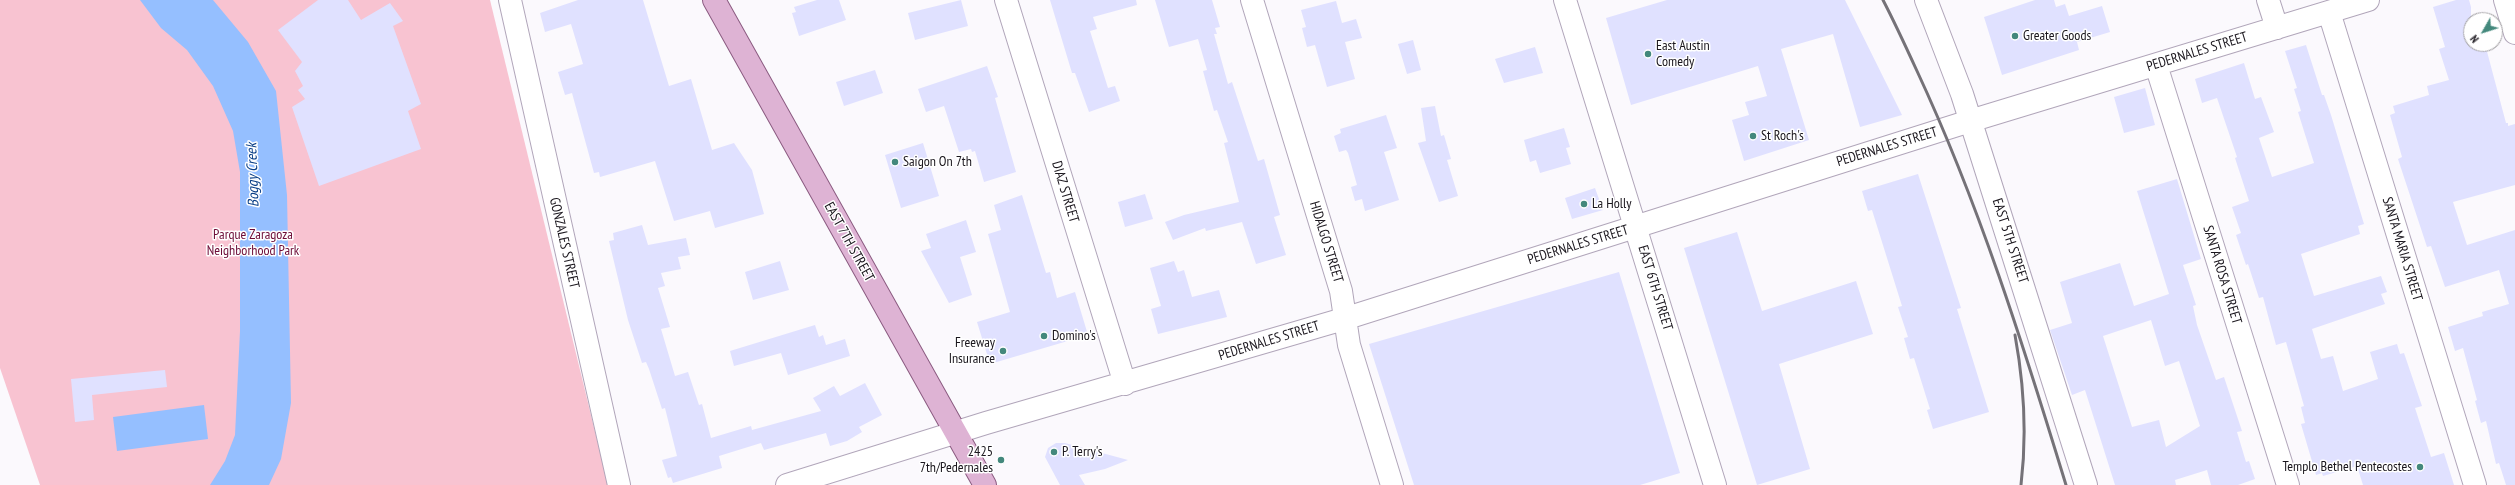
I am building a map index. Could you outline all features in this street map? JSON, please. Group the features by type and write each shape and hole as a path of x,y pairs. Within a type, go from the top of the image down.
{"main road":[{"name":"EAST 7TH STREET","path":"714,0 985,485"}],"street":[{"name":"GONZALES STREET","path":"510,0 619,485"},
{"name":"DIAZ STREET","path":"1006,0 1125,384"},
{"name":"HIDALGO STREET","path":"1252,0 1341,291 1349,345 1392,485"},
{"name":"EAST 6TH STREET","path":"1565,0 1715,485"},
{"name":"EAST 5TH STREET","path":"1926,0 1970,121 2037,326 2086,485"},
{"path":"2268,0 2277,28"},
{"name":"PEDERNALES STREET","path":"787,485 955,432 1125,384 1346,318 1970,121 2368,0"},
{"path":"2505,0 2515,33"},
{"name":"SANTA MARIA STREET","path":"2329,12 2476,485"},
{"name":"SANTA ROSA STREET","path":"2156,65 2288,485"}],"green space":[{"name":"Parque Zaragoza Neighborhood Park","path":"0,0 490,0 608,485 40,485 0,368"}],"water":[{"name":"Boggy Creek","path":"140,0 213,0 248,42 276,91 287,195 291,403 281,459 269,485 210,485 225,461 235,435 240,331 240,172 233,131 213,86 187,50 161,28"},
{"path":"204,405 208,439 117,451 113,417"}],"building":[{"path":"318,0 348,0 361,20 390,3 403,21 393,26 421,104 408,111 421,149 319,186 292,107 305,99 298,90 303,86 295,71 302,62 278,30"},
{"path":"578,0 643,0 669,86 691,79 712,150 734,143 752,170 764,214 715,228 710,211 674,221 655,161 600,177 599,172 594,173 572,93 565,95 558,72 583,64 571,24 545,32 540,13"},
{"path":"817,0 839,0 846,20 799,36 792,13 796,12 794,7"},
{"path":"961,0 968,26 915,40 908,13"},
{"path":"1050,0 1136,0 1137,5 1093,17 1097,29 1090,31 1108,88 1115,86 1120,101 1089,112 1075,73 1072,73"},
{"path":"1155,0 1212,0 1220,27 1215,28 1217,34 1214,34 1228,84 1232,82 1258,161 1264,159 1280,215 1274,217 1286,255 1256,264 1242,222 1206,231 1205,228 1173,240 1165,222 1184,215 1239,202 1224,143 1228,142 1217,110 1214,111 1203,71 1207,70 1198,39 1169,47"},
{"path":"1667,0 1845,0 1902,115 1860,127 1833,34 1781,49 1809,140 1744,161 1732,120 1749,115 1745,102 1767,96 1758,66 1631,105 1606,18"},
{"path":"2035,0 2054,0 2056,7 2065,4 2069,16 2102,6 2110,32 2077,42 2079,50 2002,75 1984,17"},
{"path":"2456,0 2469,0 2471,12 2463,12 2463,52 2487,52 2506,123 2508,123 2508,126 2515,124 2515,185 2453,202 2467,245 2515,230 2515,485 2506,485 2499,463 2496,464 2486,421 2481,423 2475,401 2477,400 2463,348 2455,351 2448,327 2483,316 2482,312 2509,304 2499,270 2445,287 2431,246 2427,247 2398,159 2402,157 2390,115 2395,113 2393,106 2429,95 2427,86 2449,80 2439,49 2445,47 2433,7"},
{"path":"1336,1 1342,23 1356,19 1362,38 1345,42 1355,79 1327,87 1315,45 1307,47 1302,28 1306,27 1301,10"},
{"path":"1413,40 1421,70 1407,74 1398,44"},
{"path":"2306,45 2322,95 2324,95 2331,115 2364,224 2358,226 2360,234 2301,254 2314,296 2381,276 2387,292 2381,294 2385,304 2312,329 2321,359 2333,356 2343,391 2378,379 2370,352 2397,344 2400,354 2404,353 2422,406 2415,408 2431,457 2444,453 2454,485 2363,485 2357,466 2323,476 2322,473 2316,475 2301,424 2305,423 2301,407 2304,406 2286,342 2276,345 2263,297 2259,298 2248,264 2246,265 2236,235 2241,233 2232,207 2249,201 2235,158 2237,157 2217,98 2202,103 2195,79 2244,63 2255,99 2261,97 2274,132 2259,138 2272,177 2314,163 2298,112 2301,111 2294,89 2297,88 2285,51"},
{"path":"1535,47 1543,73 1504,83 1495,59"},
{"path":"987,66 998,97 995,98 1016,172 984,182 975,151 972,152 971,149 959,152 944,106 926,112 918,89"},
{"path":"875,70 883,93 844,106 836,82"},
{"path":"2145,88 2155,125 2124,133 2114,97"},
{"path":"1435,106 1441,136 1444,135 1451,159 1447,160 1458,196 1439,202 1418,143 1426,141 1421,108"},
{"path":"1386,115 1397,148 1384,152 1399,200 1365,211 1362,199 1355,201 1351,187 1357,185 1348,153 1346,150 1339,152 1334,136 1341,133 1340,129"},
{"path":"1564,128 1570,147 1566,148 1571,164 1540,173 1536,160 1530,162 1524,140"},
{"path":"923,143 939,196 901,208 885,155"},
{"path":"1918,174 1961,308 1957,309 1989,412 1933,429 1927,410 1930,409 1914,358 1910,359 1904,338 1908,337 1898,307 1902,306 1872,210 1868,211 1862,191"},
{"path":"2177,179 2201,259 2183,265 2196,305 2193,306 2197,325 2216,380 2224,377 2242,431 2237,432 2246,462 2249,461 2255,479 2238,485 2211,485 2207,470 2175,480 2176,485 2115,485 2085,390 2072,395 2050,330 2072,323 2060,282 2120,263 2134,306 2169,294 2137,191","holes":["2151,320 2165,366 2179,361 2200,426 2166,447 2159,420 2132,427 2103,336"]},
{"name":"La Holly","path":"1595,188 1603,210 1572,219 1565,198"},
{"path":"1145,194 1153,219 1125,227 1118,202"},
{"path":"1022,195 1046,273 1050,272 1057,298 1075,292 1088,335 990,364 977,322 1010,312 988,234 1001,230 994,205"},
{"path":"966,220 976,252 960,257 972,295 949,303 921,251 931,248 926,234"},
{"path":"642,225 648,245 686,238 690,255 678,257 681,269 661,273 665,286 658,288 670,327 661,329 675,376 688,372 699,405 702,404 711,438 751,426 752,430 821,411 813,398 834,386 840,396 865,383 882,415 859,427 862,432 847,441 830,446 826,433 764,450 761,443 719,456 722,468 673,483 671,477 668,478 662,460 677,456 665,408 662,409 646,362 642,363 628,320 609,241 614,240 613,233"},
{"path":"1737,232 1762,311 1856,281 1873,334 1779,364 1810,469 1757,485 1684,248"},
{"path":"780,261 789,290 753,300 745,272"},
{"path":"1174,261 1178,272 1184,270 1192,297 1219,290 1227,317 1158,334 1151,309 1161,306 1150,268"},
{"path":"1619,272 1680,473 1640,485 1414,485 1369,344"},
{"path":"815,325 819,337 823,335 826,345 845,339 850,356 788,375 781,353 734,366 730,351"},
{"path":"165,370 167,387 92,395 94,420 75,422 71,379"},
{"path":"1056,443 1065,443 1128,460 1105,469 1079,475 1085,485 1060,485 1045,457 1048,448"}],"railway":[{"path":"1883,0 1905,44 1939,121 1980,223 1999,275 2066,485"},
{"path":"2015,335 2021,372 2024,410 2024,447 2021,485"}],"place":[{"name":"Greater Goods","path":"2015,36"},
{"name":"East Austin Comedy","path":"1648,54"},
{"name":"St Roch's","path":"1753,136"},
{"name":"Saigon On 7th","path":"895,162"},
{"name":"La Holly","path":"1584,204"},
{"name":"Domino's","path":"1044,336"},
{"name":"Freeway Insurance","path":"1003,351"},
{"name":"P. Terry's","path":"1054,452"},
{"name":"2425 7th/Pedernales","path":"1001,460"},
{"name":"Templo Bethel Pentecostes","path":"2420,467"}]}
